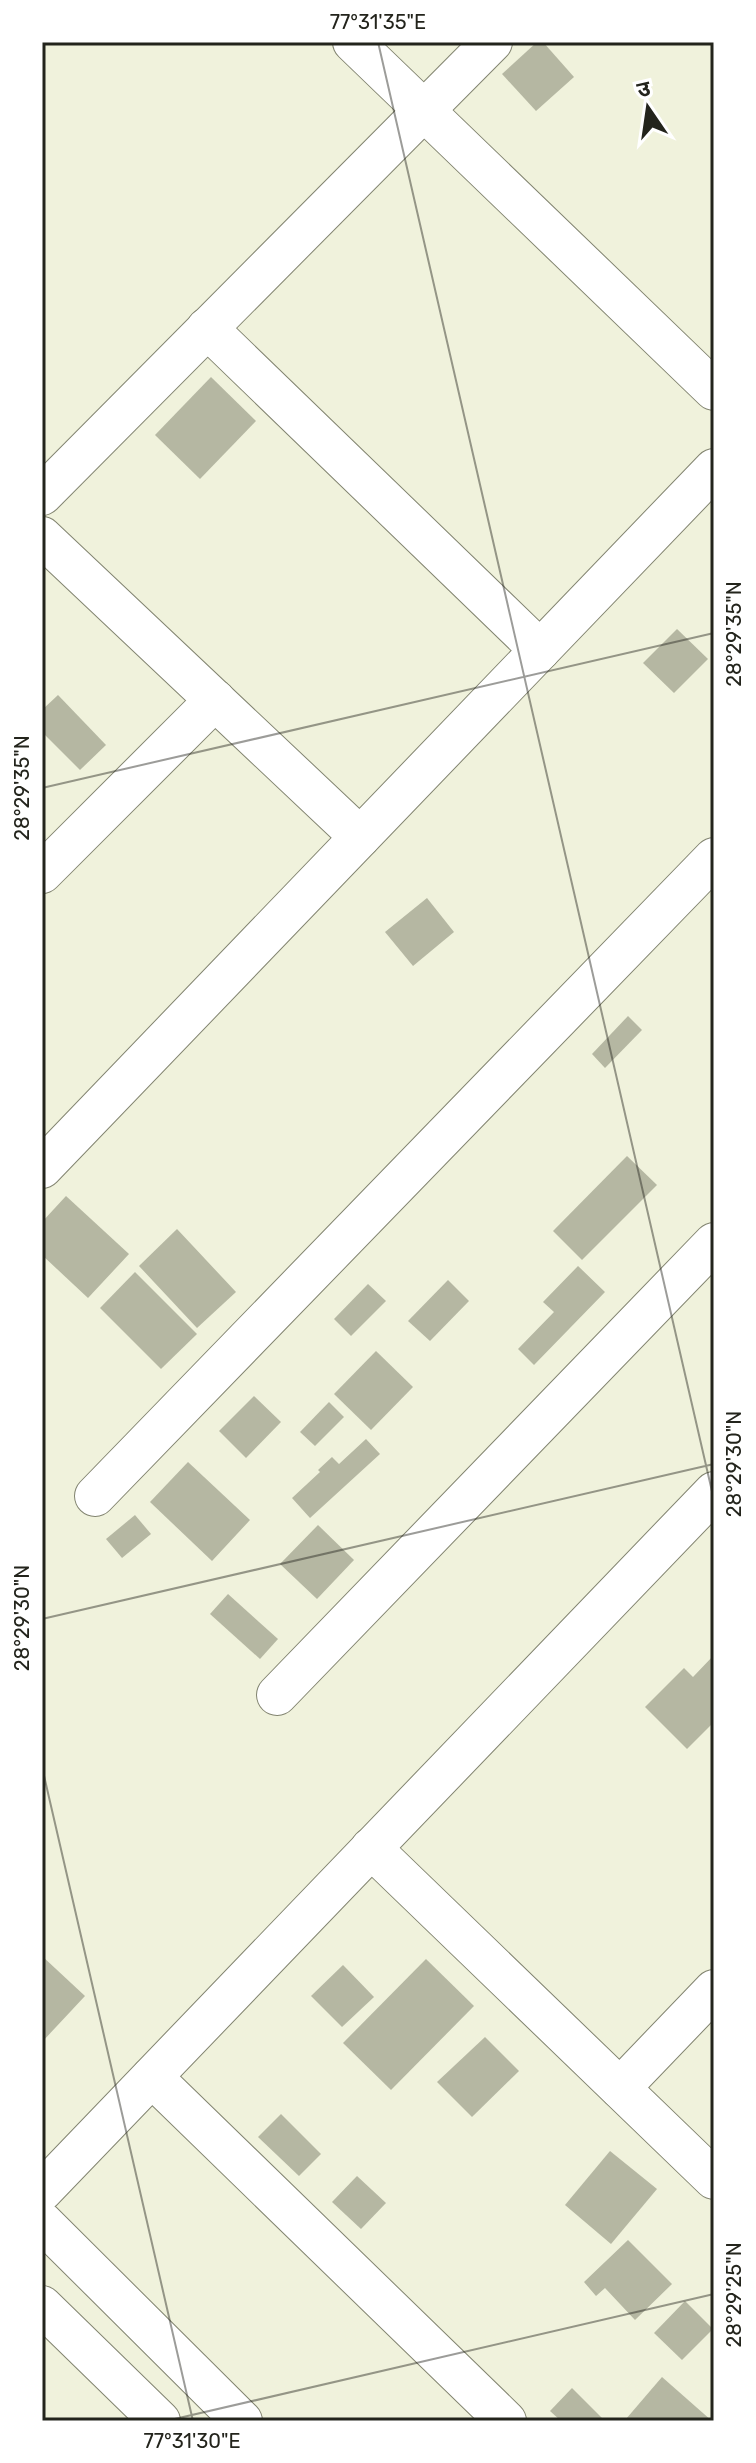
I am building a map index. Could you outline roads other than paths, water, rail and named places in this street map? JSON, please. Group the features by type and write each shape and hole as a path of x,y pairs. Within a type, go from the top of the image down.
{"street":[{"path":"353,42 714,390"},
{"path":"42,495 492,42"},
{"path":"207,328 540,650"},
{"path":"42,1168 714,469"},
{"path":"42,537 360,837"},
{"path":"42,873 215,700"},
{"path":"95,1496 714,858"},
{"path":"277,1695 714,1243"},
{"path":"42,2191 714,1492"},
{"path":"371,1848 714,2179"},
{"path":"620,2088 714,1990"},
{"path":"152,2077 506,2421"},
{"path":"42,2222 242,2421"},
{"path":"42,2306 160,2421"}]}
